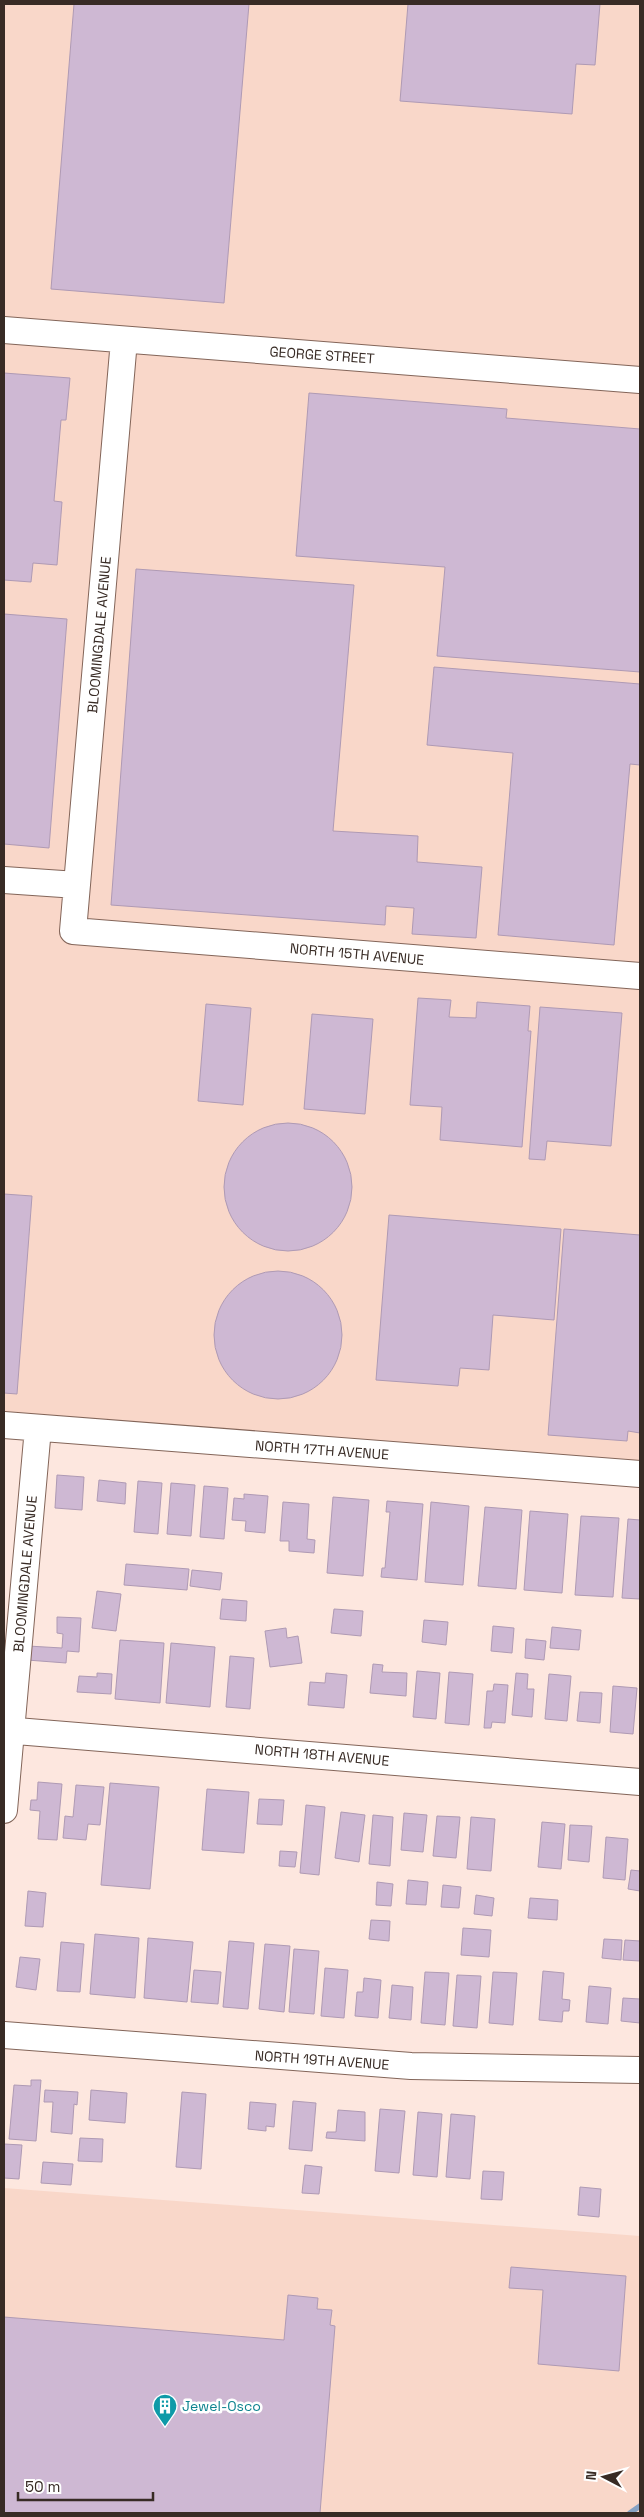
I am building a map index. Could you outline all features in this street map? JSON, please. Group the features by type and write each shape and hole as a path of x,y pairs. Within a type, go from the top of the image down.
{"street":[{"name":"GEORGE STREET","path":"4,330 640,380"},
{"name":"BLOOMINGDALE AVENUE","path":"73,931 124,340"},
{"path":"4,880 77,886"},
{"name":"NORTH 15TH AVENUE","path":"73,931 640,976"},
{"name":"NORTH 17TH AVENUE","path":"4,1425 640,1474"},
{"name":"BLOOMINGDALE AVENUE","path":"4,1810 8,1730 38,1428"},
{"name":"NORTH 18TH AVENUE","path":"8,1730 640,1782"},
{"name":"NORTH 19TH AVENUE","path":"4,2035 410,2066 640,2070"}],"shaded area":[{"path":"4,4 640,4 640,1462 4,1413"},
{"path":"4,2188 640,2236 640,2513 4,2513"}],"building":[{"path":"74,4 249,4 224,303 51,289"},
{"path":"408,4 600,4 595,65 576,64 572,114 400,101"},
{"path":"4,373 70,378 66,420 61,420 54,501 62,502 57,565 33,563 31,582 4,580"},
{"path":"309,393 507,409 506,418 640,429 640,672 437,656 445,567 296,556"},
{"path":"136,569 354,585 333,831 418,836 417,862 482,867 476,938 412,934 414,908 386,906 385,925 111,905"},
{"path":"4,614 67,619 49,848 4,844"},
{"path":"434,667 640,684 640,765 630,764 614,945 498,935 513,753 427,745"},
{"path":"418,998 451,1000 449,1017 476,1018 477,1002 530,1006 528,1031 531,1031 522,1147 440,1140 442,1107 410,1105"},
{"path":"206,1004 251,1008 243,1105 198,1101"},
{"path":"540,1007 622,1013 611,1146 547,1141 545,1160 529,1159"},
{"path":"312,1014 373,1019 365,1114 304,1109"},
{"path":"288,1123 313,1128 333,1142 347,1162 352,1187 347,1212 333,1232 313,1246 288,1251 263,1246 243,1232 229,1212 224,1187 229,1162 243,1142 263,1128"},
{"path":"4,1194 32,1196 17,1394 4,1393"},
{"path":"389,1215 561,1229 554,1320 493,1315 489,1370 460,1368 458,1386 376,1380"},
{"path":"564,1229 640,1235 640,1433 628,1431 627,1441 548,1435"},
{"path":"278,1271 291,1272 303,1276 323,1290 337,1310 341,1322 341,1348 337,1360 323,1380 303,1394 291,1398 278,1399 265,1398 253,1394 233,1380 219,1360 215,1348 214,1335 215,1322 219,1310 233,1290 253,1276 265,1272"},
{"path":"57,1475 84,1477 82,1510 55,1508"},
{"path":"99,1480 126,1483 125,1504 97,1501"},
{"path":"138,1481 162,1483 158,1534 134,1532"},
{"path":"171,1483 195,1485 191,1536 167,1534"},
{"path":"204,1486 228,1488 224,1539 200,1537"},
{"path":"244,1494 268,1496 265,1533 245,1531 246,1521 232,1520 234,1498 244,1499"},
{"path":"333,1497 369,1500 363,1576 327,1573"},
{"path":"387,1501 423,1504 417,1580 381,1577 382,1568 385,1568 390,1512 386,1512"},
{"path":"283,1502 309,1504 307,1539 315,1540 314,1553 289,1551 289,1541 280,1541"},
{"path":"431,1502 469,1506 463,1585 425,1582"},
{"path":"485,1507 522,1510 516,1589 478,1586"},
{"path":"530,1511 568,1514 562,1593 524,1590"},
{"path":"581,1516 619,1518 613,1597 575,1595"},
{"path":"628,1519 640,1520 640,1599 622,1598"},
{"path":"126,1564 189,1569 187,1590 124,1585"},
{"path":"192,1570 222,1573 220,1590 190,1586"},
{"path":"97,1591 121,1594 116,1631 92,1628"},
{"path":"222,1599 247,1601 246,1621 220,1619"},
{"path":"334,1609 363,1611 361,1636 331,1633"},
{"path":"57,1617 81,1618 79,1652 67,1651 66,1663 27,1660 28,1646 62,1648 63,1634 57,1633"},
{"path":"424,1620 448,1622 446,1645 422,1642"},
{"path":"493,1626 514,1628 512,1653 491,1651"},
{"path":"552,1627 581,1630 579,1650 550,1648"},
{"path":"286,1628 287,1638 298,1636 302,1663 270,1667 265,1631"},
{"path":"526,1639 546,1641 544,1660 525,1658"},
{"path":"120,1640 164,1643 160,1703 115,1699"},
{"path":"171,1643 215,1647 210,1707 166,1703"},
{"path":"230,1656 254,1658 250,1709 226,1707"},
{"path":"373,1664 383,1665 382,1672 407,1673 406,1696 370,1693"},
{"path":"417,1671 440,1673 436,1719 413,1717"},
{"path":"449,1672 473,1674 469,1725 445,1723"},
{"path":"97,1673 112,1674 111,1694 77,1692 79,1676 97,1677"},
{"path":"326,1673 347,1675 344,1708 308,1705 310,1682 325,1683"},
{"path":"516,1673 528,1674 527,1689 534,1689 532,1717 512,1715"},
{"path":"549,1674 571,1676 567,1721 545,1719"},
{"path":"494,1684 508,1685 505,1723 492,1722 491,1728 484,1728 487,1691 493,1691"},
{"path":"613,1686 637,1688 633,1734 610,1732"},
{"path":"580,1692 602,1693 600,1723 577,1721"},
{"path":"38,1782 62,1784 57,1840 38,1839 40,1811 30,1810 31,1800 37,1800"},
{"path":"110,1783 159,1787 150,1889 101,1885"},
{"path":"76,1785 104,1787 100,1825 88,1824 86,1840 63,1838 65,1816 73,1817"},
{"path":"207,1789 249,1792 244,1853 202,1850"},
{"path":"259,1799 284,1800 282,1825 257,1824"},
{"path":"306,1805 325,1807 319,1875 300,1873"},
{"path":"341,1812 365,1815 359,1862 335,1858"},
{"path":"404,1813 427,1815 423,1852 401,1850"},
{"path":"373,1815 393,1817 390,1866 369,1864"},
{"path":"437,1816 460,1817 456,1858 433,1856"},
{"path":"471,1817 495,1819 491,1871 467,1869"},
{"path":"542,1822 565,1824 561,1869 538,1867"},
{"path":"570,1825 592,1826 589,1862 568,1860"},
{"path":"606,1837 628,1839 625,1880 603,1878"},
{"path":"280,1851 297,1852 295,1867 279,1866"},
{"path":"631,1870 640,1871 640,1891 628,1889"},
{"path":"408,1880 428,1882 426,1905 406,1904"},
{"path":"377,1882 393,1884 391,1906 376,1905"},
{"path":"443,1885 461,1887 459,1908 441,1907"},
{"path":"28,1891 46,1893 43,1927 25,1926"},
{"path":"476,1895 494,1898 492,1916 474,1914"},
{"path":"530,1898 558,1900 557,1920 528,1918"},
{"path":"371,1920 390,1921 389,1941 369,1939"},
{"path":"463,1928 491,1930 489,1957 461,1955"},
{"path":"95,1934 139,1938 135,1998 90,1994"},
{"path":"148,1938 193,1942 187,2002 144,1998"},
{"path":"604,1939 622,1940 621,1960 602,1958"},
{"path":"625,1940 640,1941 640,1961 623,1960"},
{"path":"229,1941 254,1943 248,2009 223,2007"},
{"path":"61,1942 84,1944 80,1992 57,1991"},
{"path":"265,1944 290,1946 284,2012 259,2009"},
{"path":"294,1949 319,1951 314,2014 289,2012"},
{"path":"20,1957 40,1959 36,1990 16,1987"},
{"path":"325,1968 348,1970 344,2018 321,2016"},
{"path":"194,1970 221,1972 218,2004 191,2002"},
{"path":"543,1971 564,1973 562,1999 570,2000 569,2011 563,2011 562,2022 539,2020"},
{"path":"425,1972 449,1973 445,2025 421,2023"},
{"path":"493,1972 517,1973 513,2025 489,2023"},
{"path":"457,1975 481,1976 477,2028 453,2026"},
{"path":"364,1978 381,1980 378,2018 355,2016 357,1992 363,1992"},
{"path":"392,1985 413,1987 411,2020 389,2018"},
{"path":"589,1986 611,1988 608,2024 586,2022"},
{"path":"623,1998 640,1999 640,2023 621,2021"},
{"path":"31,2080 41,2080 36,2141 9,2139 14,2085 31,2086"},
{"path":"45,2090 78,2092 77,2105 74,2104 72,2134 51,2132 53,2102 44,2102"},
{"path":"91,2090 127,2093 125,2123 89,2120"},
{"path":"182,2092 206,2094 201,2169 176,2167"},
{"path":"293,2101 316,2103 312,2151 289,2149"},
{"path":"250,2102 276,2104 274,2127 266,2126 266,2131 248,2129"},
{"path":"380,2109 405,2111 399,2173 375,2171"},
{"path":"338,2110 365,2112 365,2141 326,2138 327,2132 336,2132"},
{"path":"418,2112 442,2114 437,2177 413,2175"},
{"path":"451,2114 475,2116 470,2179 446,2177"},
{"path":"80,2138 103,2139 102,2162 78,2161"},
{"path":"4,2144 22,2145 19,2179 4,2178"},
{"path":"43,2162 73,2164 71,2185 41,2183"},
{"path":"305,2165 322,2167 319,2194 302,2193"},
{"path":"483,2171 504,2172 502,2200 481,2199"},
{"path":"580,2187 601,2189 599,2217 578,2215"},
{"path":"511,2267 626,2276 619,2371 538,2364 543,2290 509,2288"},
{"name":"Jewel-Osco","path":"288,2295 318,2298 317,2309 332,2310 330,2325 335,2326 320,2513 4,2513 4,2317 284,2340"}],"waterway":[{"path":"630,2513 640,2506"}],"place":[{"name":"Jewel-Osco","path":"165,2427"}]}
